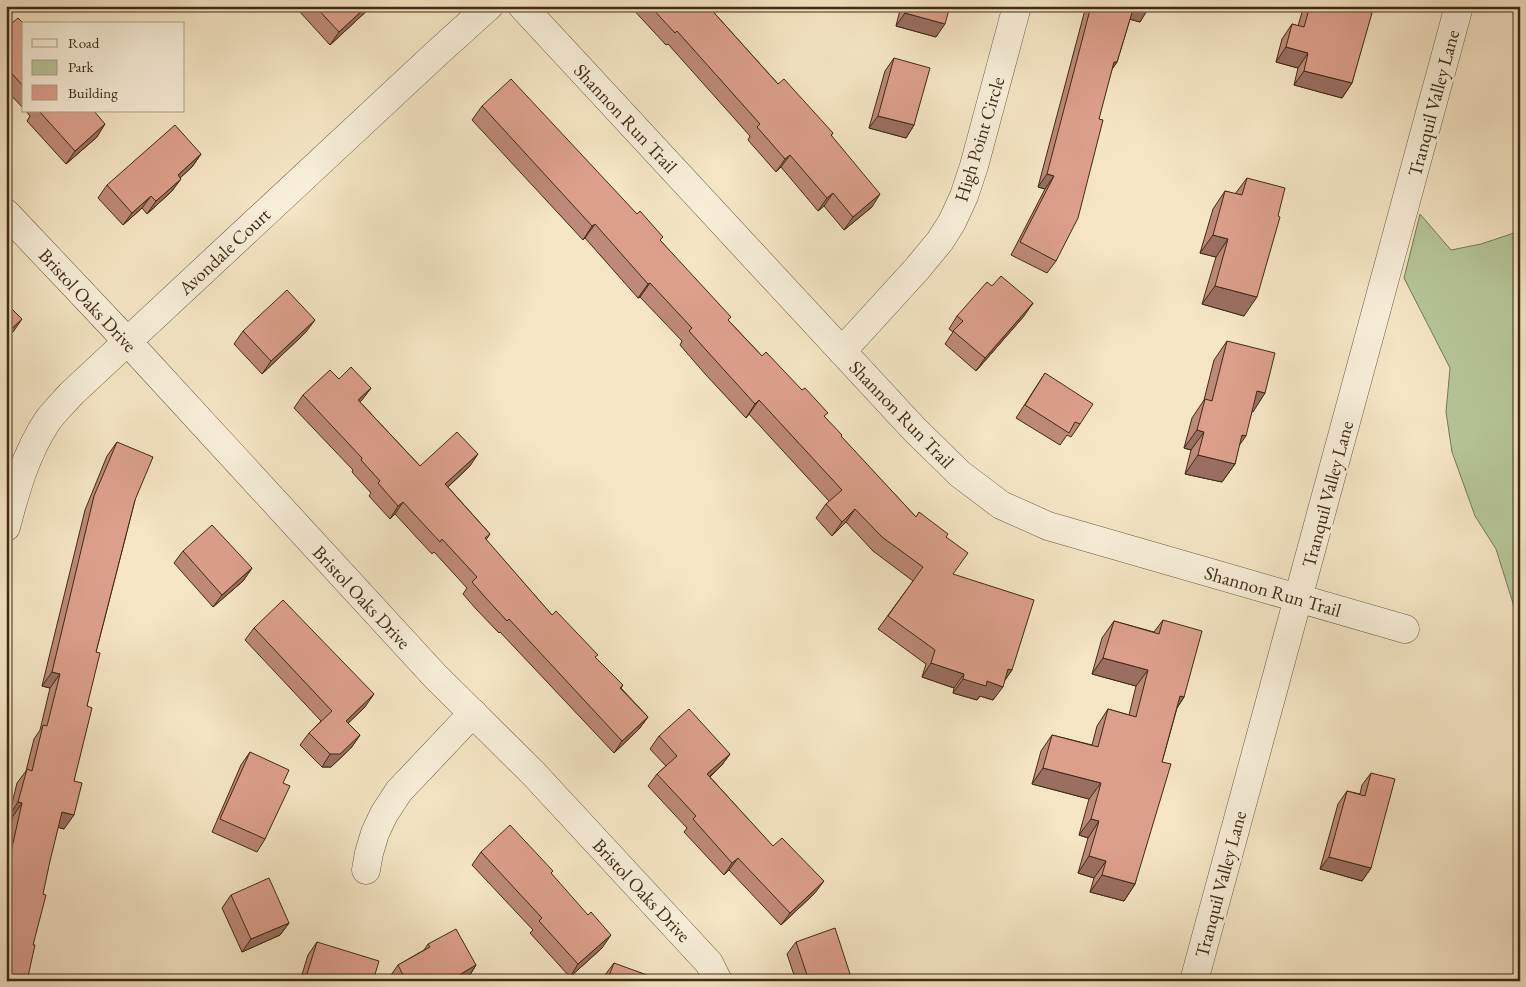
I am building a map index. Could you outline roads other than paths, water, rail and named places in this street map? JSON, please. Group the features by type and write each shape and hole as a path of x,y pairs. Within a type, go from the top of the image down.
{"street":[{"name":"Avondale Court","path":"6,527 16,489 27,459 50,418 71,394 489,6"},
{"name":"Shannon Run Trail","path":"522,6 915,430 960,474 1001,505 1048,526 1405,629"},
{"name":"High Point Circle","path":"842,351 916,270 940,241 952,222 964,196 974,166 1017,6"},
{"name":"Tranquil Valley Lane","path":"1194,981 1287,633 1298,599 1459,6"},
{"name":"Bristol Oaks Drive","path":"6,213 127,341 435,676 533,773 709,963 718,981"},
{"path":"366,870 375,832 384,814 400,791 473,713"}]}
